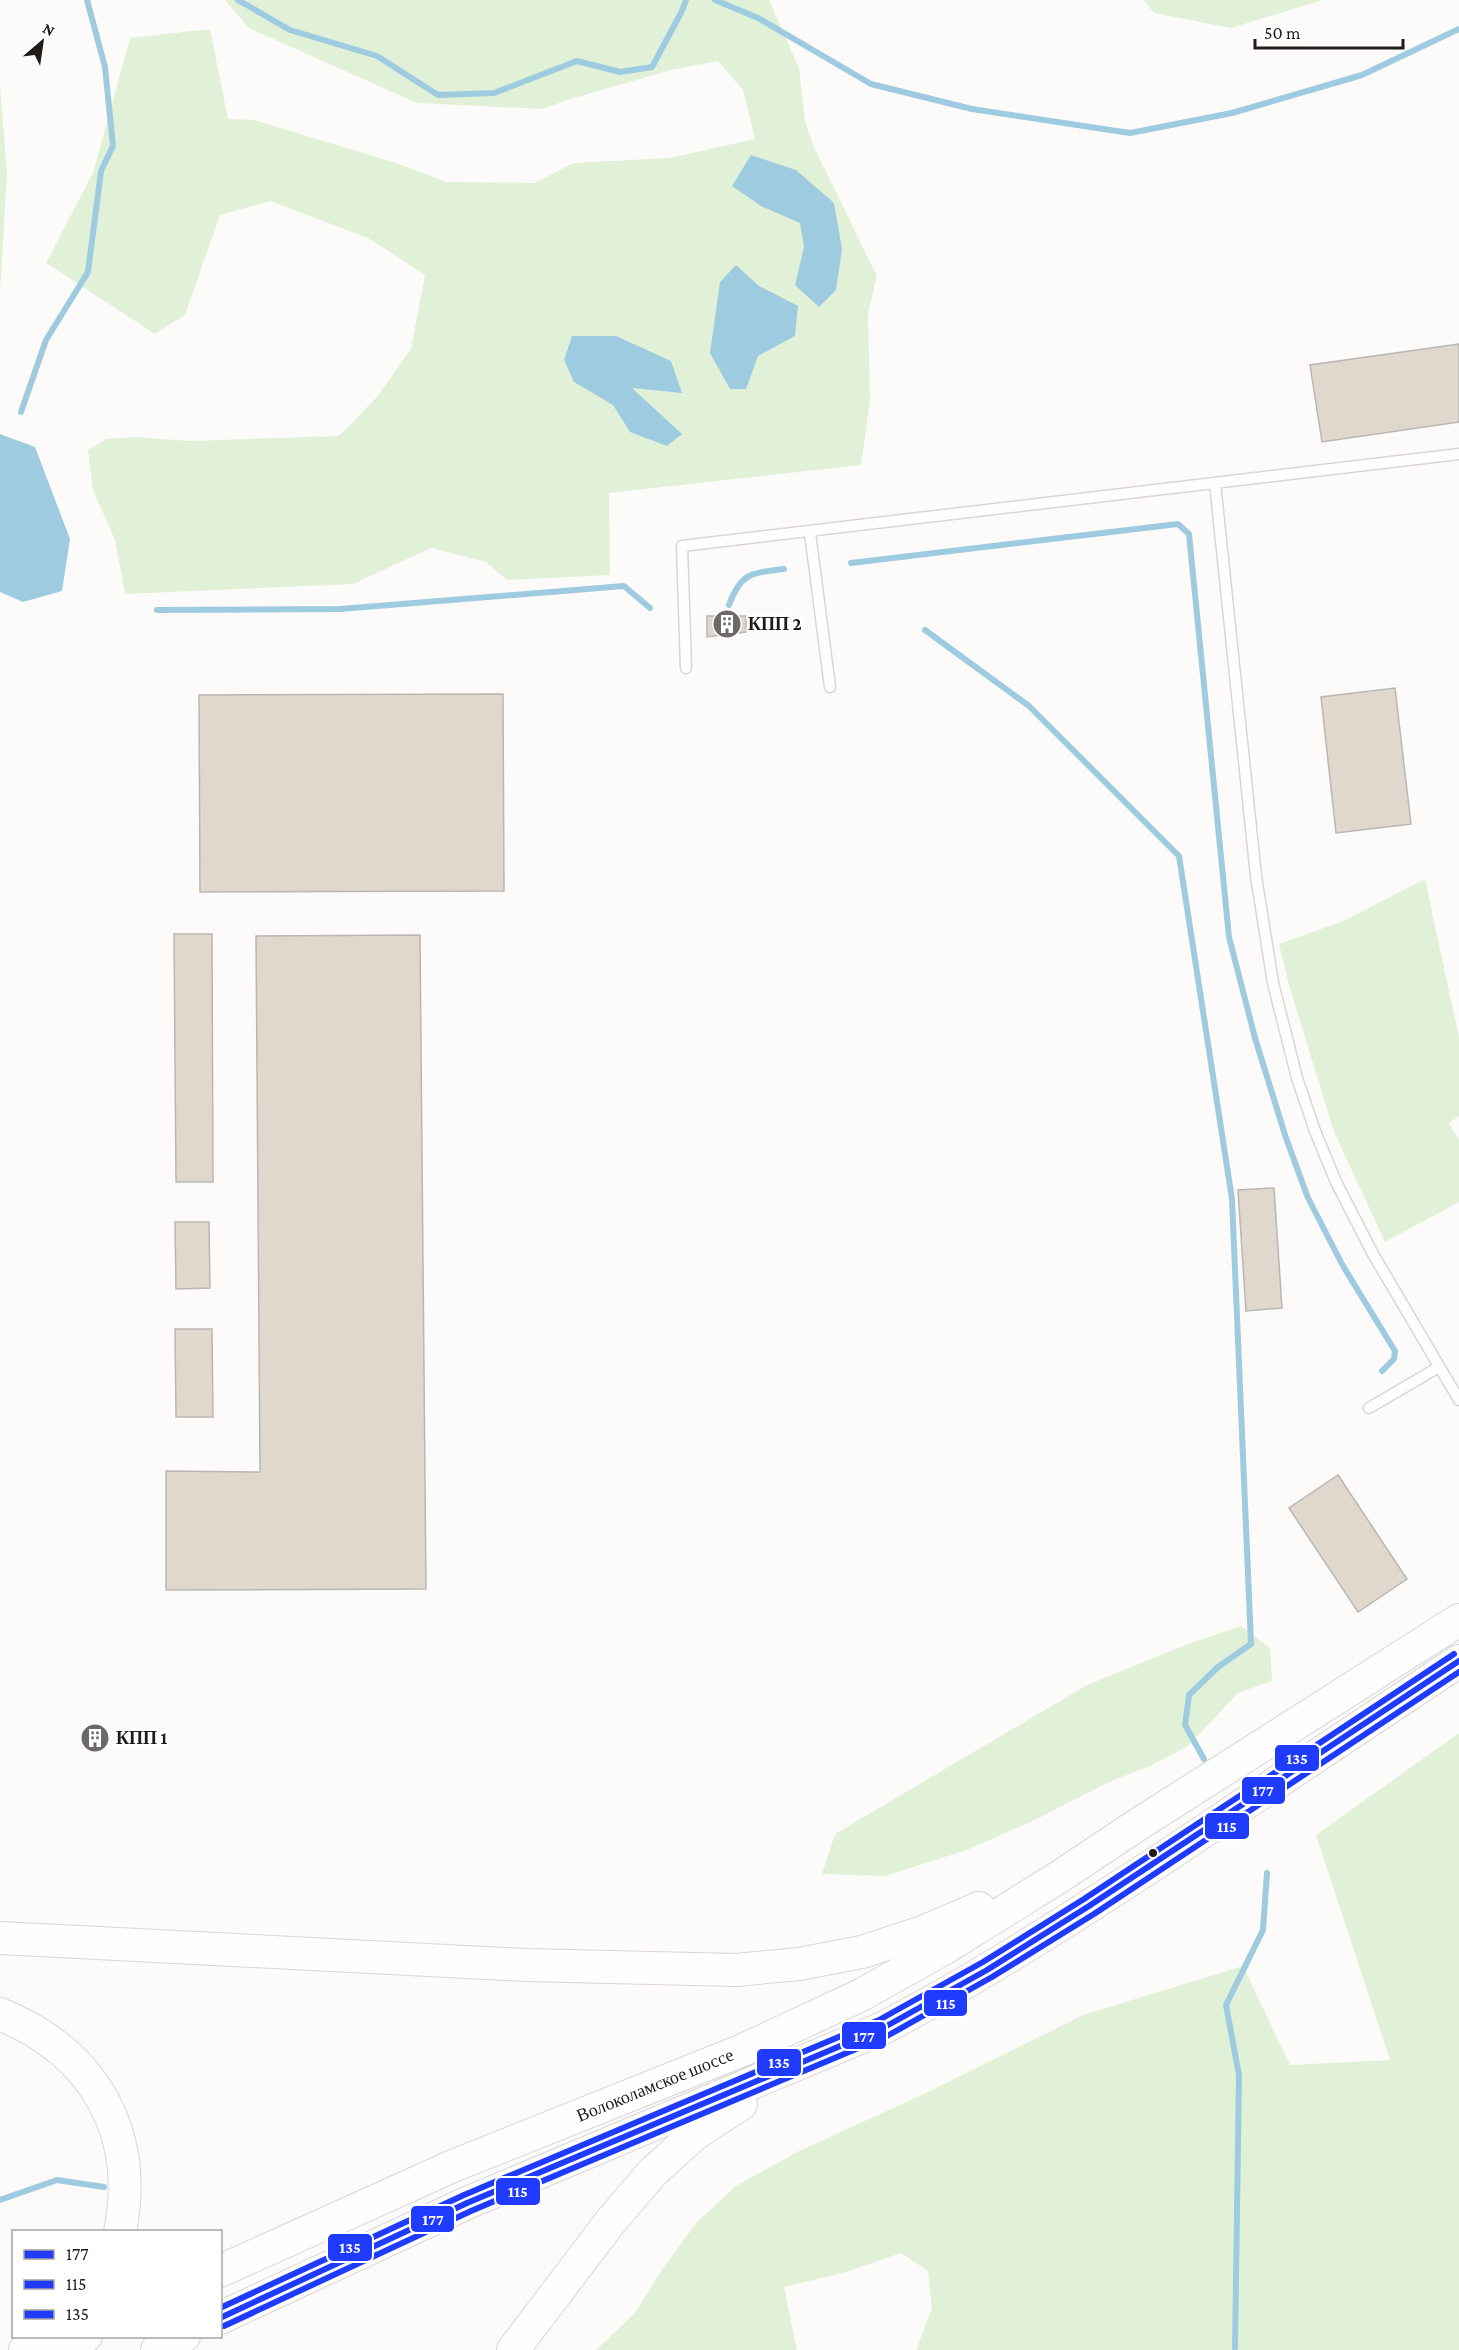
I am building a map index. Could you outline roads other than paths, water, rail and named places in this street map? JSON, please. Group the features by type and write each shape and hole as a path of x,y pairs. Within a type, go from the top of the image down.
{"main road":[{"path":"0,1938 526,1965 704,1971 768,1968 851,1954 923,1932 981,1906 1036,1875 1134,1827 1459,1620"},
{"path":"513,2350 634,2193 673,2152 718,2118 783,2081 873,2044 955,1989 1081,1912 1459,1661"},
{"name":"Волоколамское шоссе","path":"222,2270 453,2166 743,2050 861,1995 945,1948 1134,1827"},
{"name":"Волоколамское шоссе","path":"222,2317 467,2203 883,2028 955,1989"},
{"path":"0,2014 45,2036 65,2051 82,2070 105,2105 118,2136 124,2161 126,2186 120,2230"},
{"path":"25,2350 42,2338"},
{"path":"58,2350 84,2338"},
{"path":"157,2350 182,2338"}],"lane":[{"path":"686,668 682,546 810,533 1459,454"},
{"path":"1215,483 1256,876 1273,982 1297,1078 1336,1182 1373,1254 1459,1400"},
{"path":"810,533 830,687"},
{"path":"1369,1408 1439,1367"}],"water":[{"path":"751,155 796,170 834,203 842,249 836,290 819,307 795,285 804,247 800,223 761,206 732,186"},
{"path":"736,265 759,286 798,306 795,336 758,356 746,389 730,389 710,353 720,282"},
{"path":"572,336 616,336 671,361 682,393 632,388 682,434 667,446 630,432 613,405 574,382 564,360"},
{"path":"0,434 35,447 70,539 62,591 23,602 0,592"}],"waterway":[{"path":"21,412 46,340 88,272 101,171 113,146 105,67 87,0"},
{"path":"238,0 290,30 377,56 438,95 494,93 577,61 620,72 652,67 686,0"},
{"path":"715,0 758,18 871,84 972,109 1130,133 1232,113 1362,75 1459,29"},
{"path":"851,563 1178,524 1189,534 1229,937 1255,1038 1286,1138 1308,1198 1343,1266 1395,1351 1394,1359 1382,1371"},
{"path":"729,605 738,586 749,576 784,569"},
{"path":"157,610 340,609 624,586 650,608"},
{"path":"925,630 1029,706 1179,856 1232,1199 1251,1644 1218,1667 1189,1695 1185,1725 1204,1759"},
{"path":"1235,2348 1239,2075 1226,2005 1263,1930 1267,1873"},
{"path":"0,2200 57,2180 104,2187"}],"place":[{"name":"КПП 2","path":"727,624"},
{"name":"КПП 1","path":"95,1738"}]}
